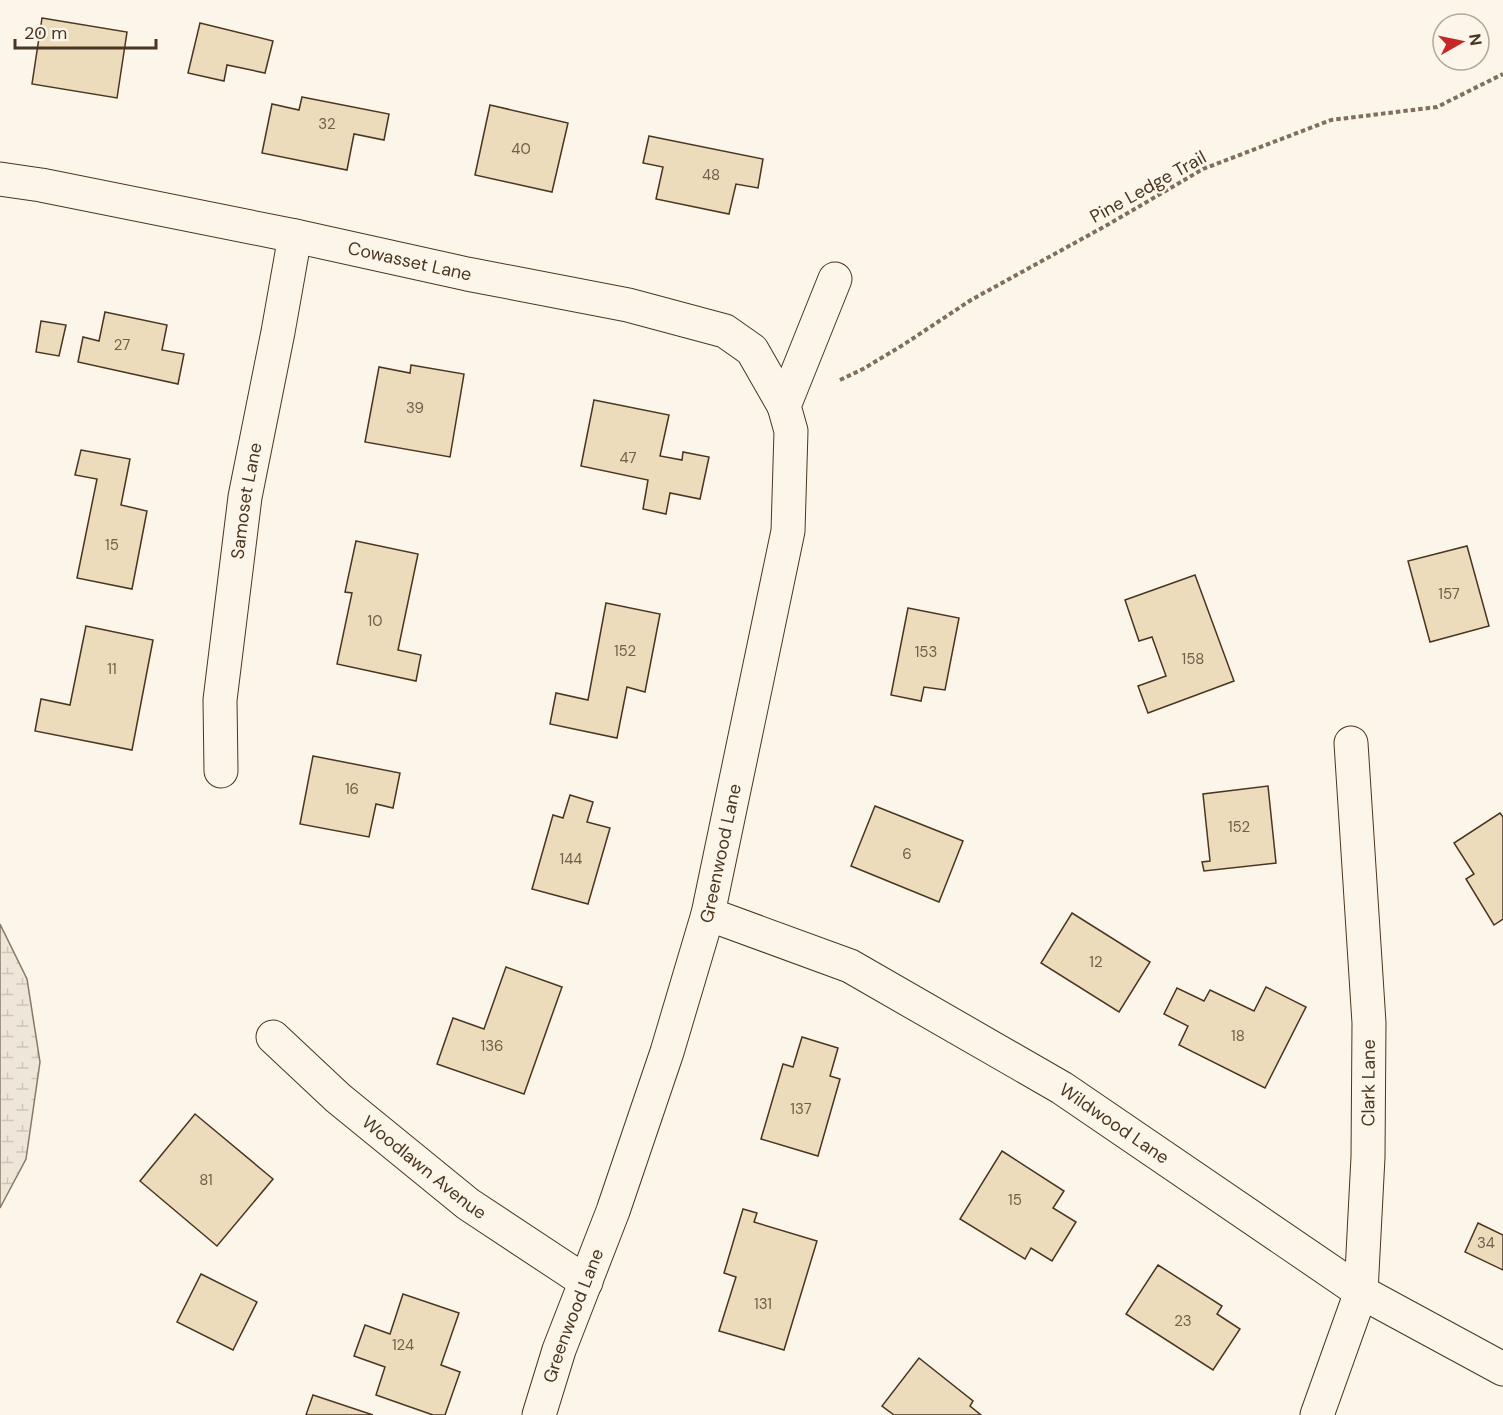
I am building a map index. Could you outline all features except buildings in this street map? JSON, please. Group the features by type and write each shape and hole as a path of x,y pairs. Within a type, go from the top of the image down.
{"street":[{"name":"Cowasset Lane","path":"0,179 52,187 295,236 467,274 628,305 725,331 752,350 784,406"},
{"name":"Samoset Lane","path":"221,771 220,700 244,498 295,236"},
{"path":"784,406 835,279"},
{"name":"Greenwood Lane","path":"539,1415 559,1350 613,1211 663,1063 708,914 788,531 791,431 784,406"},
{"name":"Clark Lane","path":"1317,1415 1361,1292 1368,1157 1368,1023 1351,743"},
{"name":"Wildwood Lane","path":"708,914 850,966 1062,1088 1361,1292 1503,1369"},
{"name":"Woodlawn Avenue","path":"273,1037 338,1098 468,1204 586,1282"}],"path":[{"name":"Pine Ledge Trail","path":"863,369 970,300 1109,224 1203,169 1330,120 1437,107 1503,74"}],"green space":[{"path":"0,924 27,979 40,1062 26,1159 0,1208"}]}
